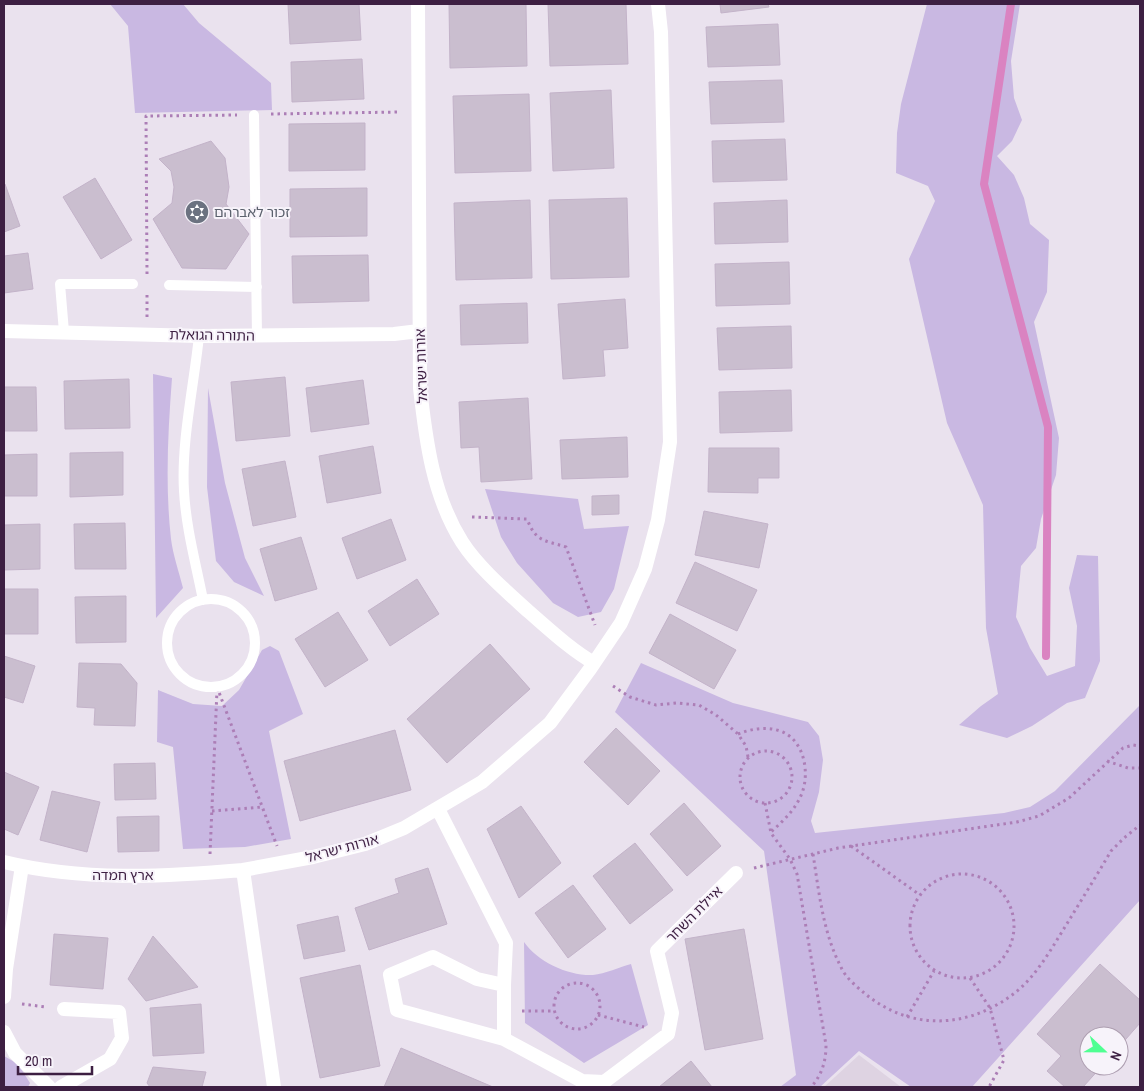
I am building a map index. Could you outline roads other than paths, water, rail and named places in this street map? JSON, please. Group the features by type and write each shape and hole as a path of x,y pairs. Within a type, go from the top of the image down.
{"street":[{"name":"אורות ישראל","path":"418,4 420,388 426,442 434,478 462,543 513,598 575,652 594,663"},
{"name":"אורות ישראל","path":"243,870 313,857 365,844 404,828 482,782 550,723 621,623 645,569 658,520 670,442 661,32 658,4"},
{"name":"התורה הגואלת","path":"4,331 257,336 394,334 419,331"},
{"path":"438,809 506,943 504,1039 397,1010 390,975 433,957 478,979 504,985"},
{"name":"ארץ חמדה","path":"4,862 93,876 190,874 243,870"},
{"path":"4,997 6,969 22,866"},
{"path":"243,870 274,1087"},
{"name":"איילת השחר","path":"504,1039 582,1081 604,1082 668,1034 672,1013 657,951 736,872"},
{"path":"62,1087 110,1059 122,1038 119,1012 64,1009"},
{"path":"4,1032 15,1053 50,1087"}],"lane":[{"path":"254,115 257,336"},
{"path":"64,332 60,284 133,284"},
{"path":"169,285 257,287"},
{"path":"199,336 185,454 184,491 189,534 203,600"},
{"path":"203,600 222,600 236,607 247,617 253,631 255,646 252,660 244,673 232,682 217,687 202,687 184,678 173,666 168,652 168,637 177,616 189,606 203,600"}],"waterway":[{"path":"1011,4 984,184 1048,427 1046,656"}],"place":[{"name":"זכור לאברהם","path":"197,212"}]}
